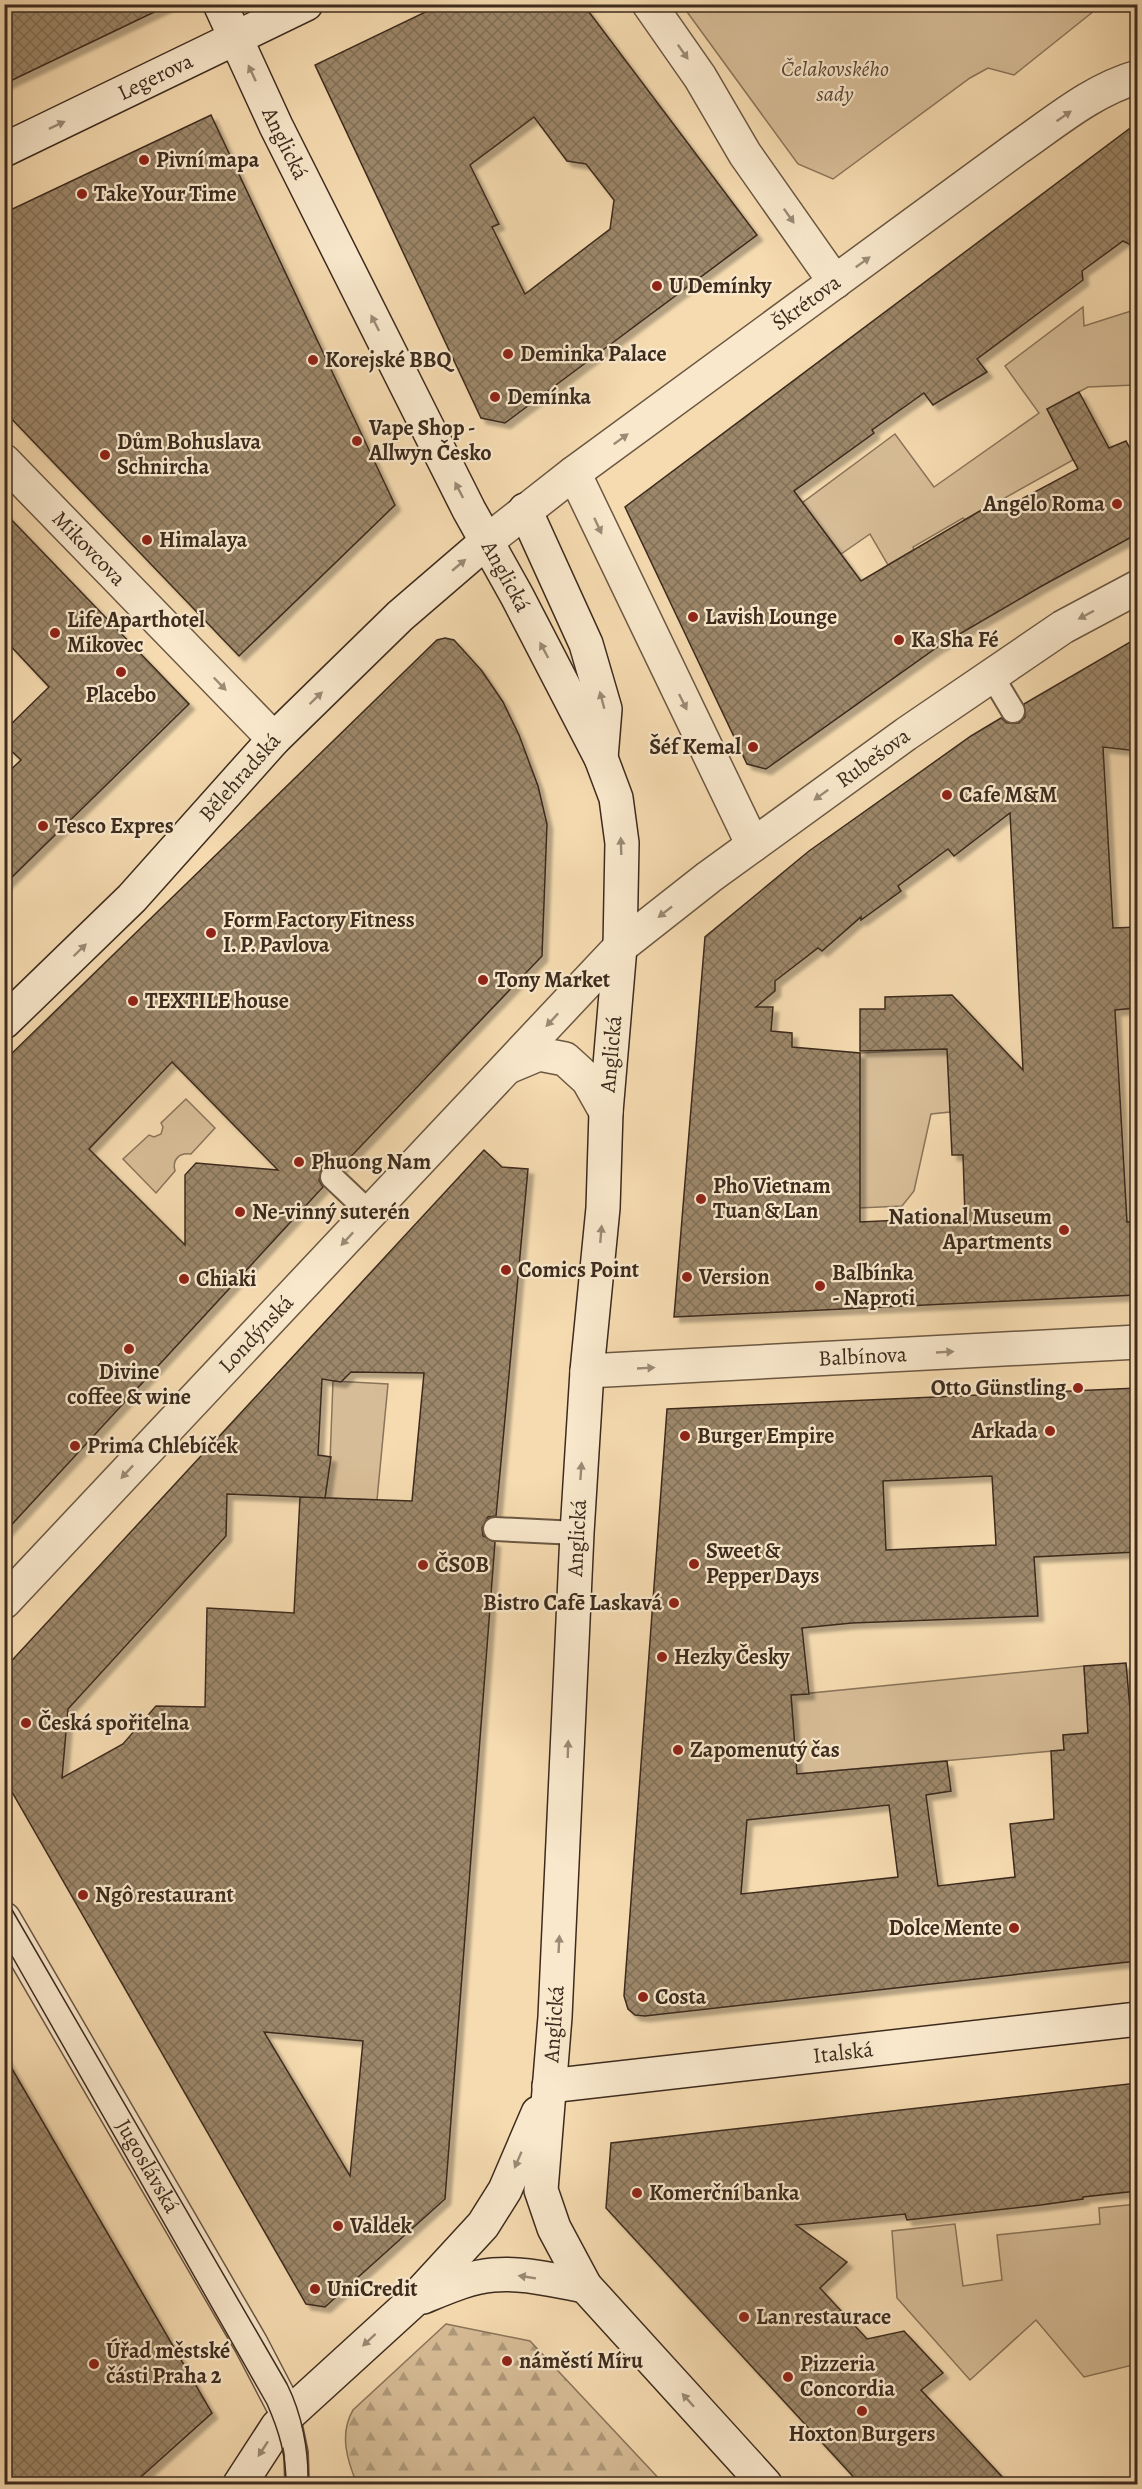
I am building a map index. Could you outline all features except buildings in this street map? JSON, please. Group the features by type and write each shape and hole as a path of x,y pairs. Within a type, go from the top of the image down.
{"street":[{"name":"Anglická","path":"220,4 276,126 486,542 517,596 601,758 616,798 622,843 621,946 606,1112 603,1208 587,1371 577,1533 560,1923 541,2190 554,2228 585,2286"},
{"name":"Legerova","path":"4,150 306,4"},
{"path":"649,4 700,77 745,154 835,282"},
{"name":"Škrétova","path":"486,542 574,473 1086,101 1119,82 1137,77"},
{"name":"Mikovcova","path":"4,461 274,739"},
{"path":"574,473 753,845"},
{"path":"525,510 586,644 605,709 601,758"},
{"name":"Bělehradská","path":"4,1022 132,898 274,739 400,616 486,542"},
{"name":"Rubešova","path":"621,946 753,845 906,734 1063,627 1137,587"},
{"name":"Londýnská","path":"4,1602 621,946"},
{"name":"Londýnská","path":"508,1068 539,1054 565,1059 588,1080 606,1112"},
{"name":"Balbínova","path":"587,1371 1137,1342"},
{"name":"Jugoslávská","path":"4,1918 251,2344 288,2415"},
{"name":"Italská","path":"549,2086 1137,2019"},
{"name":"Anglická","path":"412,2301 483,2225 505,2190 549,2086"},
{"path":"240,2484 277,2427 288,2415 412,2301 469,2280 492,2275 516,2275 585,2286 765,2484"}],"lane":[{"path":"992,676 1013,711"},
{"path":"332,1177 371,1214"},
{"path":"495,1529 577,1533"},
{"path":"288,2415 296,2453 297,2484"}],"green space":[{"name":"Čelakovského sady","path":"1086,4 1099,7 1014,75 988,68 970,78 833,179 798,164 682,5"},
{"path":"1083,307 1084,326 1131,311 1135,385 1088,387 1047,409 1073,460 965,520 963,518 913,547 914,550 888,565 870,534 841,554 802,503 895,434 934,487 1039,413 1005,366"},
{"path":"958,1048 950,1112 931,1114 914,1191 902,1206 859,1208 860,1053"},
{"path":"186,1099 215,1128 191,1154 183,1154 177,1158 175,1171 156,1193 123,1159 149,1135 154,1137 161,1134 163,1127 161,1123"},
{"path":"333,1381 388,1384 377,1500 325,1498 330,1461"},
{"path":"1084,1666 1088,1733 1063,1735 1064,1750 764,1777 760,1727 793,1724 791,1695"},
{"path":"1137,2204 1137,2364 1084,2377 1036,2320 970,2380 897,2298 892,2231 955,2224 963,2286 1002,2280 997,2235 1100,2224 1099,2208"},
{"path":"446,2324 530,2341 664,2484 357,2484 350,2466 345,2438 353,2410"}],"tram line":[{"path":"4,1896 287,2384 304,2433 308,2484"},
{"path":"4,1942 267,2404 281,2443 286,2484"}],"place":[{"name":"Pivní mapa","path":"144,160"},
{"name":"Take Your Time","path":"82,194"},
{"name":"U Demínky","path":"657,286"},
{"name":"Deminka Palace","path":"508,354"},
{"name":"Korejské BBQ","path":"313,360"},
{"name":"Demínka","path":"495,397"},
{"name":"Vape Shop - Allwyn Česko","path":"357,441"},
{"name":"Dům Bohuslava Schnircha","path":"105,455"},
{"name":"Angelo Roma","path":"1117,504"},
{"name":"Himalaya","path":"147,540"},
{"name":"Lavish Lounge","path":"693,617"},
{"name":"Life Aparthotel Mikovec","path":"55,633"},
{"name":"Ka Sha Fé","path":"899,640"},
{"name":"Placebo","path":"121,672"},
{"name":"Šéf Kemal","path":"753,747"},
{"name":"Cafe M&M","path":"947,795"},
{"name":"Tesco Expres","path":"43,826"},
{"name":"Form Factory Fitness I. P. Pavlova","path":"211,933"},
{"name":"Tony Market","path":"483,980"},
{"name":"TEXTILE house","path":"133,1001"},
{"name":"Phuong Nam","path":"299,1162"},
{"name":"Pho Vietnam Tuan & Lan","path":"701,1199"},
{"name":"Ne-vinný suterén","path":"240,1212"},
{"name":"National Museum Apartments","path":"1064,1230"},
{"name":"Comics Point","path":"506,1270"},
{"name":"Version","path":"687,1277"},
{"name":"Chiaki","path":"184,1279"},
{"name":"Balbínka - Naproti","path":"820,1286"},
{"name":"Divine coffee & wine","path":"129,1349"},
{"name":"Otto Günstling","path":"1078,1388"},
{"name":"Arkada","path":"1050,1431"},
{"name":"Burger Empire","path":"685,1436"},
{"name":"Prima Chlebíček","path":"75,1446"},
{"name":"Sweet & Pepper Days","path":"694,1564"},
{"name":"ČSOB","path":"423,1565"},
{"name":"Bistro Cafē Laskavá","path":"674,1603"},
{"name":"Hezky Česky","path":"662,1657"},
{"name":"Česká spořitelna","path":"26,1723"},
{"name":"Zapomenutý čas","path":"678,1750"},
{"name":"Ngô restaurant","path":"83,1895"},
{"name":"Dolce Mente","path":"1014,1928"},
{"name":"Costa","path":"643,1997"},
{"name":"Komerční banka","path":"637,2193"},
{"name":"Valdek","path":"338,2226"},
{"name":"UniCredit","path":"315,2289"},
{"name":"Lan restaurace","path":"744,2317"},
{"name":"náměstí Míru","path":"507,2361"},
{"name":"Úřad městské části Praha 2","path":"94,2364"},
{"name":"Pizzeria Concordia","path":"788,2377"},
{"name":"Hoxton Burgers","path":"862,2411"}]}
